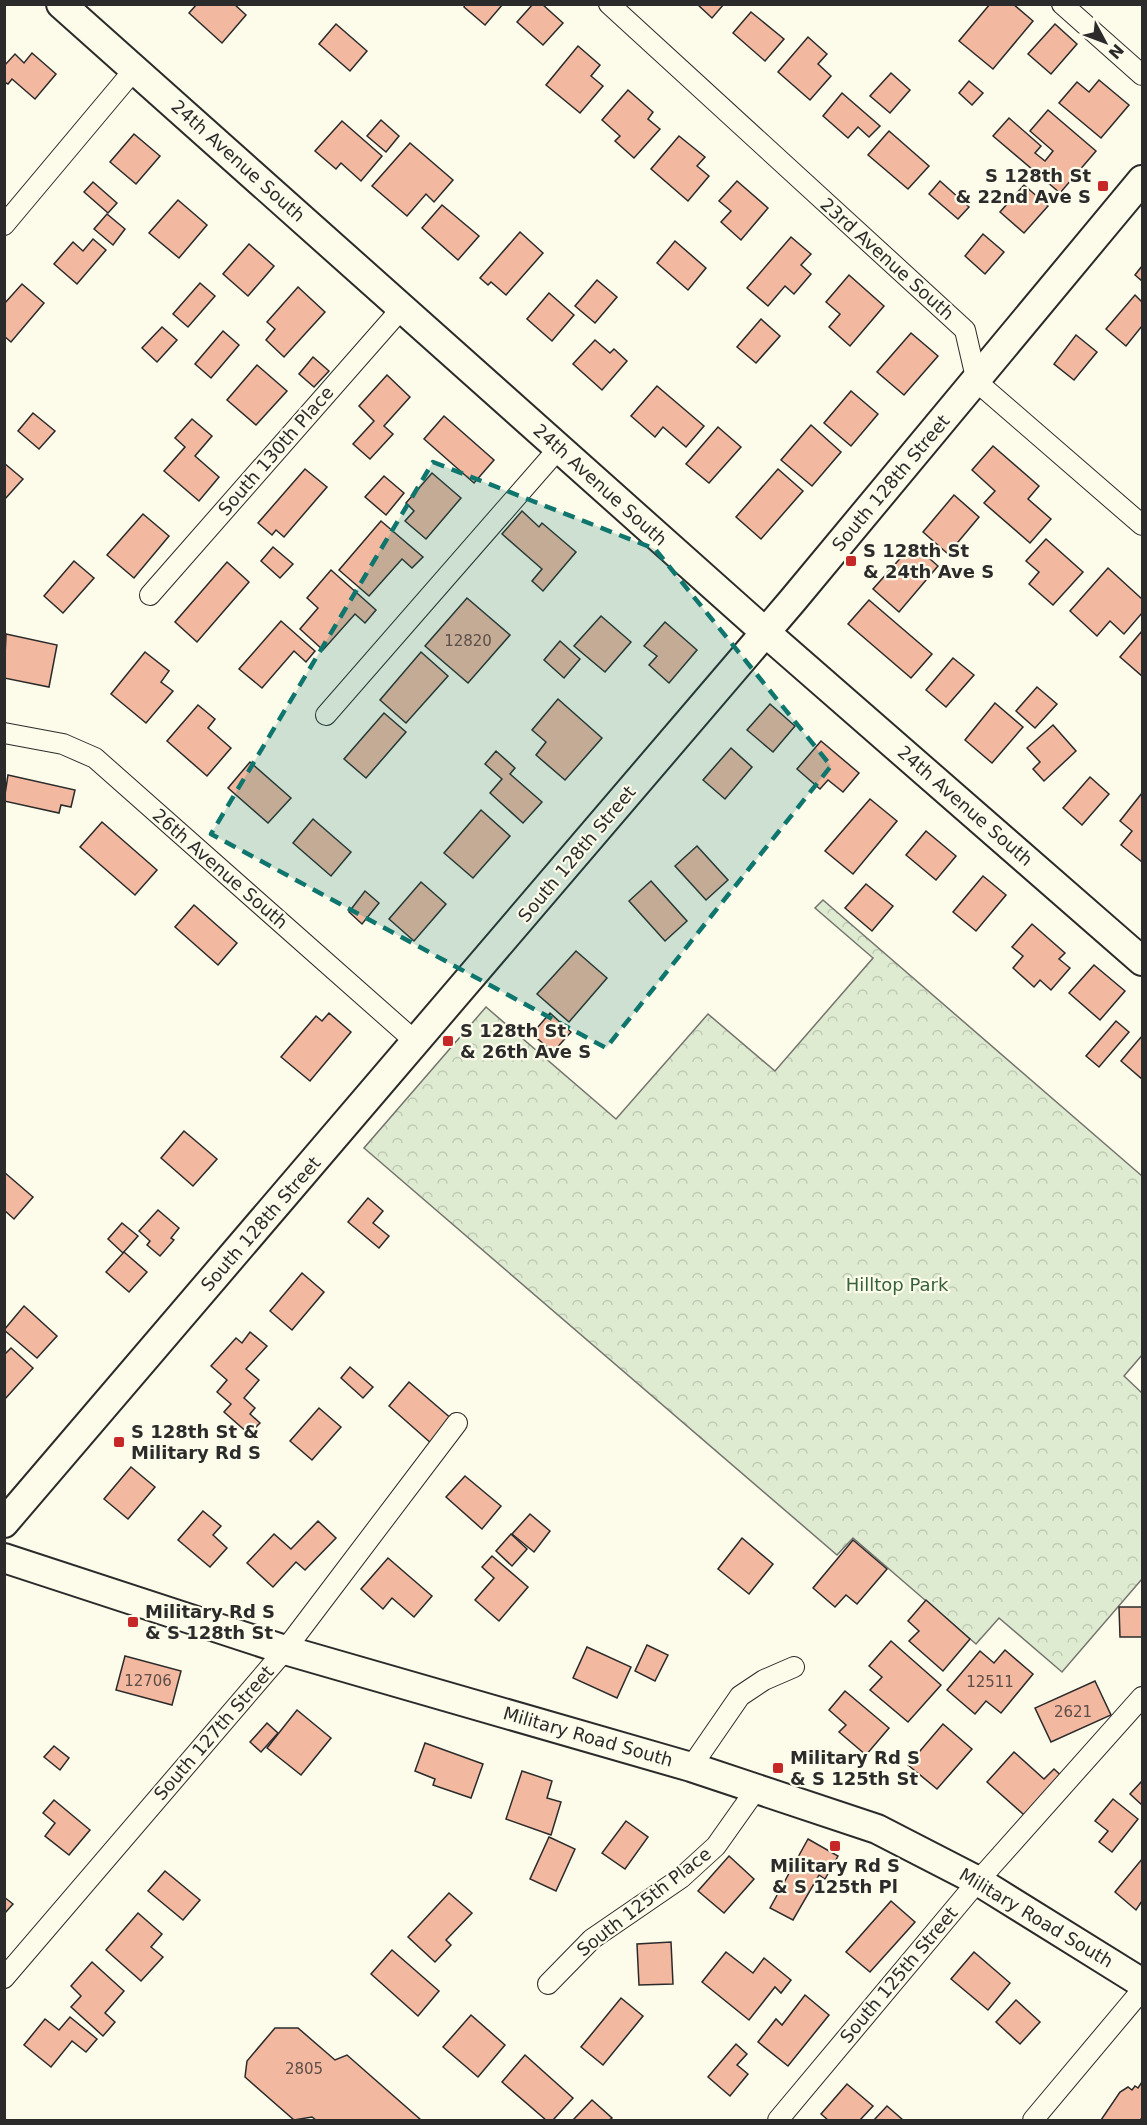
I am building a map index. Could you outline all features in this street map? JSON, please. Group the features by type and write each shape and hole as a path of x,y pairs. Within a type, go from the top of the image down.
{"street":[{"name":"24th Avenue South","path":"61,4 765,632 1143,961"},
{"name":"23rd Avenue South","path":"609,4 965,330 977,382"},
{"path":"1062,4 1143,75"},
{"path":"4,225 134,70"},
{"name":"South 128th Street","path":"4,1523 417,1043 977,382 1143,180"},
{"name":"South 130th Place","path":"150,595 402,308"},
{"path":"977,382 1143,525"},
{"path":"326,715 559,448"},
{"name":"26th Avenue South","path":"4,732 63,744 95,758 417,1043"},
{"name":"South 127th Street","path":"4,1978 285,1650 457,1423"},
{"name":"Military Road South","path":"4,1558 285,1650 691,1767 878,1829 978,1881 1143,1983"},
{"path":"691,1767 740,1696 765,1680 794,1667"},
{"name":"South 125th Street","path":"778,2121 978,1881 1143,1697"},
{"name":"South 125th Place","path":"548,1984 592,1939 681,1878 716,1846 757,1788"},
{"path":"1033,2121 1143,1990"}],"highlighted area":[{"path":"433,462 655,549 831,766 606,1048 211,834"}],"green space":[{"name":"Hilltop Park","path":"823,900 1142,1176 1142,1355 1124,1376 1142,1393 1142,1579 1062,1672 999,1618 976,1644 853,1538 837,1555 364,1148 486,1007 616,1119 708,1014 775,1071 873,958 815,908"}],"building":[{"path":"197,4 234,4 246,15 222,43 189,13"},
{"path":"465,4 503,4 485,25 464,7"},
{"path":"533,4 542,4 563,23 543,45 517,22"},
{"path":"697,4 724,4 712,18"},
{"path":"990,4 1013,4 1033,21 993,69 959,41"},
{"path":"751,12 784,39 765,61 733,33"},
{"path":"336,24 367,51 350,71 319,44"},
{"path":"1055,24 1077,44 1051,74 1028,54"},
{"path":"808,37 827,54 818,64 831,76 810,100 778,72"},
{"path":"578,46 600,65 591,76 603,86 580,113 546,85"},
{"path":"32,53 56,74 35,99 12,79 8,84 4,82 4,66 15,54 24,63"},
{"path":"891,73 910,90 890,113 870,96"},
{"path":"1099,80 1129,105 1101,138 1059,103 1077,82 1089,92"},
{"path":"969,81 983,93 972,105 959,93"},
{"path":"628,90 653,112 648,119 660,129 634,158 615,141 620,136 602,120"},
{"path":"842,93 880,126 869,137 858,127 848,138 823,116"},
{"path":"1048,110 1096,151 1060,193 993,136 1009,118 1041,146 1035,153 1045,161 1053,151 1030,131"},
{"path":"381,120 399,136 386,152 367,136"},
{"path":"342,121 382,156 361,181 341,163 336,169 315,151"},
{"path":"889,131 929,166 908,189 868,155"},
{"path":"134,134 160,156 136,184 110,162"},
{"path":"679,136 705,157 697,166 709,176 688,201 651,169"},
{"path":"410,143 453,180 434,202 426,194 407,216 372,186"},
{"path":"737,181 768,208 741,240 721,222 731,211 719,201"},
{"path":"940,181 969,207 958,219 929,194"},
{"path":"93,182 117,203 108,213 84,192"},
{"path":"1024,185 1048,206 1024,233 1000,212"},
{"path":"178,200 207,225 179,258 149,233"},
{"path":"442,205 479,236 458,260 422,228"},
{"path":"107,214 125,229 113,245 94,229"},
{"path":"520,232 543,253 506,295 491,282 488,285 480,278"},
{"path":"983,234 1004,252 985,274 965,256"},
{"path":"791,237 811,254 801,265 811,274 794,294 785,286 768,306 747,288"},
{"path":"93,239 106,250 77,284 54,264 73,242 83,251"},
{"path":"675,241 706,268 688,290 657,263"},
{"path":"249,244 274,266 248,296 223,274"},
{"path":"1142,266 1142,281 1135,275"},
{"path":"849,275 884,306 850,346 829,327 840,314 826,302"},
{"path":"597,280 617,297 595,323 575,306"},
{"path":"200,283 215,296 188,327 173,314"},
{"path":"22,284 44,303 11,342 4,336 4,304"},
{"path":"298,287 325,312 284,357 266,340 275,329 267,322"},
{"path":"549,293 574,315 552,341 527,319"},
{"path":"1135,295 1142,302 1142,326 1126,346 1106,329"},
{"path":"761,319 780,336 756,363 737,347"},
{"path":"162,327 177,340 157,362 142,348"},
{"path":"223,331 239,345 211,378 195,364"},
{"path":"911,333 938,356 904,395 877,372"},
{"path":"1076,335 1097,352 1074,380 1054,364"},
{"path":"595,340 610,353 614,349 627,361 602,390 573,364"},
{"path":"313,357 329,371 314,387 299,374"},
{"path":"257,365 287,391 256,425 227,400"},
{"path":"387,375 410,397 384,426 393,434 370,459 353,444 374,421 359,406"},
{"path":"657,386 704,426 686,447 663,427 655,437 631,416"},
{"path":"851,391 878,414 851,446 824,423"},
{"path":"33,413 55,431 39,449 18,431"},
{"path":"444,416 494,460 474,483 424,439"},
{"path":"192,419 212,436 195,456 219,477 199,501 164,471 185,447 175,438"},
{"path":"811,425 841,452 812,486 781,460"},
{"path":"718,427 741,447 709,483 686,464"},
{"path":"993,446 1039,486 1028,499 1051,519 1030,543 984,503 995,491 972,470"},
{"path":"4,463 23,479 4,500"},
{"path":"305,469 327,487 284,537 276,530 272,535 258,523"},
{"path":"778,469 803,491 761,539 736,517"},
{"path":"432,473 461,498 426,539 405,521 414,511 406,503"},
{"path":"384,476 404,493 386,515 365,497"},
{"path":"954,495 979,517 948,554 923,532"},
{"path":"522,511 539,527 542,523 576,552 543,591 532,581 542,569 502,534"},
{"path":"143,514 169,536 134,578 107,555"},
{"path":"381,521 423,557 412,568 402,559 369,596 339,570"},
{"path":"1046,539 1083,572 1053,605 1029,584 1039,572 1026,561"},
{"path":"913,544 938,566 899,612 873,589"},
{"path":"273,547 293,564 280,578 261,561"},
{"path":"74,561 94,578 63,613 44,596"},
{"path":"227,562 249,582 197,642 175,622"},
{"path":"1108,568 1142,599 1142,613 1124,634 1110,621 1097,636 1070,611"},
{"path":"331,570 376,610 365,623 355,614 323,650 300,629 318,608 307,598"},
{"path":"467,598 510,635 468,683 425,646"},
{"path":"869,600 932,654 911,678 848,624"},
{"path":"601,616 631,642 605,672 574,646"},
{"path":"281,621 315,651 306,662 294,651 262,688 239,669"},
{"path":"665,622 697,650 669,683 649,665 657,656 644,646"},
{"path":"1142,631 1142,676 1120,657"},
{"path":"6,634 57,645 49,687 4,678"},
{"path":"560,641 580,659 564,678 544,660"},
{"path":"145,652 169,671 161,682 173,691 146,723 111,694"},
{"path":"421,652 448,676 406,723 380,700"},
{"path":"953,658 974,675 946,707 926,690"},
{"path":"1037,687 1057,704 1035,728 1016,711"},
{"path":"558,699 602,738 565,780 536,755 546,742 532,730"},
{"path":"995,703 1023,727 992,763 965,740"},
{"path":"770,704 795,726 773,752 747,730"},
{"path":"198,705 215,719 208,728 231,748 207,776 167,741"},
{"path":"384,713 406,732 366,778 344,759"},
{"path":"1053,725 1076,751 1044,781 1033,769 1040,762 1027,748"},
{"path":"821,741 859,773 843,792 828,780 820,789 797,769"},
{"path":"731,748 752,767 725,799 703,780"},
{"path":"496,751 515,768 510,774 542,802 523,823 490,793 502,779 485,764"},
{"path":"250,762 291,798 268,823 228,788"},
{"path":"8,775 75,790 71,807 61,805 59,813 4,801"},
{"path":"1090,777 1109,794 1082,825 1063,808"},
{"path":"1142,793 1142,862 1121,845 1132,831 1120,821"},
{"path":"870,799 897,821 853,874 825,851"},
{"path":"481,810 510,836 473,878 444,853"},
{"path":"313,819 351,852 331,876 293,843"},
{"path":"102,822 157,870 135,895 80,847"},
{"path":"926,831 956,856 936,880 906,855"},
{"path":"697,846 728,880 706,900 675,866"},
{"path":"983,876 1006,895 976,931 953,912"},
{"path":"651,881 687,921 665,941 629,901"},
{"path":"421,882 446,904 414,941 389,919"},
{"path":"866,884 893,906 872,931 845,908"},
{"path":"365,891 379,903 362,924 349,912"},
{"path":"194,905 237,943 218,965 175,927"},
{"path":"1032,924 1065,953 1059,959 1070,968 1051,990 1040,980 1034,987 1013,968 1023,956 1012,947"},
{"path":"576,951 607,978 569,1022 537,994"},
{"path":"1094,965 1125,991 1100,1020 1069,993"},
{"path":"329,1013 351,1032 310,1081 281,1057 316,1016 322,1021"},
{"path":"550,1013 571,1032 553,1052 532,1034"},
{"path":"1116,1021 1129,1032 1099,1067 1086,1056"},
{"path":"1142,1036 1142,1079 1121,1061"},
{"path":"184,1131 217,1159 193,1186 161,1158"},
{"path":"4,1172 33,1197 14,1219 4,1210"},
{"path":"368,1198 383,1211 373,1223 389,1236 379,1248 348,1222"},
{"path":"158,1210 179,1228 171,1238 174,1240 160,1256 147,1245 150,1241 139,1231"},
{"path":"122,1223 138,1236 123,1253 108,1239"},
{"path":"124,1252 147,1272 129,1292 106,1272"},
{"path":"302,1273 324,1292 292,1330 270,1311"},
{"path":"24,1306 57,1336 37,1358 4,1330"},
{"path":"250,1332 267,1346 246,1369 259,1380 244,1398 255,1408 250,1414 260,1423 249,1434 224,1412 231,1404 217,1392 227,1380 211,1366 236,1338 242,1343"},
{"path":"11,1348 33,1368 4,1400 4,1355"},
{"path":"350,1367 373,1387 363,1398 341,1378"},
{"path":"409,1382 453,1420 432,1444 389,1406"},
{"path":"319,1408 341,1427 312,1460 290,1441"},
{"path":"131,1467 155,1487 128,1519 104,1499"},
{"path":"465,1476 501,1506 482,1529 446,1497"},
{"path":"203,1511 221,1526 213,1535 227,1548 210,1567 178,1540"},
{"path":"530,1514 550,1531 534,1552 512,1534"},
{"path":"318,1521 336,1538 305,1570 296,1562 273,1587 247,1563 274,1534 291,1549"},
{"path":"511,1534 527,1549 512,1566 496,1551"},
{"path":"742,1538 773,1564 749,1594 718,1569"},
{"path":"853,1540 887,1569 857,1604 846,1595 835,1607 813,1588"},
{"path":"492,1556 528,1587 499,1621 475,1600 494,1578 482,1567"},
{"path":"388,1558 432,1596 414,1617 392,1598 383,1609 361,1589"},
{"path":"926,1600 970,1639 943,1671 909,1641 919,1631 908,1621"},
{"path":"1119,1607 1142,1607 1142,1637 1120,1637"},
{"path":"891,1641 941,1685 908,1722 870,1690 882,1677 869,1666"},
{"path":"647,1645 668,1655 655,1681 635,1671"},
{"path":"587,1647 631,1667 617,1698 573,1678"},
{"path":"1005,1650 1033,1674 1001,1713 986,1701 975,1714 947,1690 980,1651 994,1663"},
{"path":"125,1656 181,1671 172,1705 116,1690"},
{"path":"1095,1681 1111,1715 1051,1742 1035,1708"},
{"path":"845,1691 889,1728 866,1755 839,1732 846,1725 829,1710"},
{"path":"297,1710 331,1738 301,1775 267,1748"},
{"path":"267,1723 278,1733 261,1752 250,1742"},
{"path":"943,1724 972,1749 937,1789 908,1765"},
{"path":"425,1743 483,1764 471,1798 433,1785 435,1779 415,1771"},
{"path":"54,1746 69,1758 60,1770 44,1757"},
{"path":"1014,1752 1044,1779 1054,1769 1067,1781 1031,1821 987,1782"},
{"path":"522,1771 552,1781 547,1798 561,1802 551,1835 506,1819"},
{"path":"1142,1781 1142,1805 1130,1794"},
{"path":"1113,1799 1138,1819 1112,1852 1099,1842 1108,1831 1095,1821"},
{"path":"54,1800 90,1830 69,1855 45,1836 55,1823 43,1813"},
{"path":"626,1821 648,1837 625,1869 602,1853"},
{"path":"549,1837 575,1849 556,1891 530,1879"},
{"path":"808,1839 838,1856 825,1879 819,1875 793,1920 770,1908"},
{"path":"729,1856 754,1879 724,1913 698,1891"},
{"path":"1142,1859 1142,1901 1136,1910 1115,1892"},
{"path":"165,1871 200,1900 183,1920 148,1891"},
{"path":"449,1893 472,1913 446,1940 451,1945 435,1962 408,1937"},
{"path":"4,1897 13,1904 4,1914"},
{"path":"891,1901 915,1922 870,1972 846,1952"},
{"path":"138,1913 162,1934 151,1947 163,1957 141,1981 106,1950"},
{"path":"671,1942 673,1984 639,1985 637,1944"},
{"path":"392,1950 439,1991 418,2016 371,1974"},
{"path":"726,1952 753,1973 764,1958 791,1980 781,1993 775,1987 749,2020 702,1982"},
{"path":"974,1952 1010,1983 988,2010 951,1979"},
{"path":"92,1962 124,1991 105,2013 115,2022 103,2036 71,2007 81,1996 71,1986"},
{"path":"805,1995 829,2015 788,2066 758,2042 776,2019 782,2025"},
{"path":"621,1998 643,2016 603,2065 581,2047"},
{"path":"1016,2000 1040,2022 1020,2044 996,2022"},
{"path":"471,2015 505,2045 478,2077 443,2047"},
{"path":"70,2017 97,2039 86,2052 72,2041 51,2067 24,2045 45,2019 59,2030"},
{"path":"275,2028 298,2028 335,2060 347,2055 421,2120 316,2120 312,2117 294,2120 245,2077 247,2061"},
{"path":"736,2044 747,2054 737,2065 748,2074 730,2096 708,2077"},
{"path":"525,2055 573,2098 553,2120 546,2120 502,2082"},
{"path":"1142,2082 1142,2118 1140,2120 1101,2120 1120,2092 1128,2087 1132,2090 1135,2086 1138,2088"},
{"path":"847,2084 873,2106 860,2120 828,2120 821,2114"},
{"path":"592,2100 612,2118 609,2120 573,2120"},
{"path":"887,2106 903,2120 874,2120"}],"place":[{"name":"S 128th St & 22nd Ave S","path":"1103,186"},
{"name":"S 128th St & 24th Ave S","path":"851,561"},
{"name":"S 128th St & 26th Ave S","path":"448,1041"},
{"name":"S 128th St & Military Rd S","path":"119,1442"},
{"name":"Military Rd S & S 128th St","path":"133,1622"},
{"name":"Military Rd S & S 125th St","path":"778,1768"},
{"name":"Military Rd S & S 125th Pl","path":"835,1846"}]}
